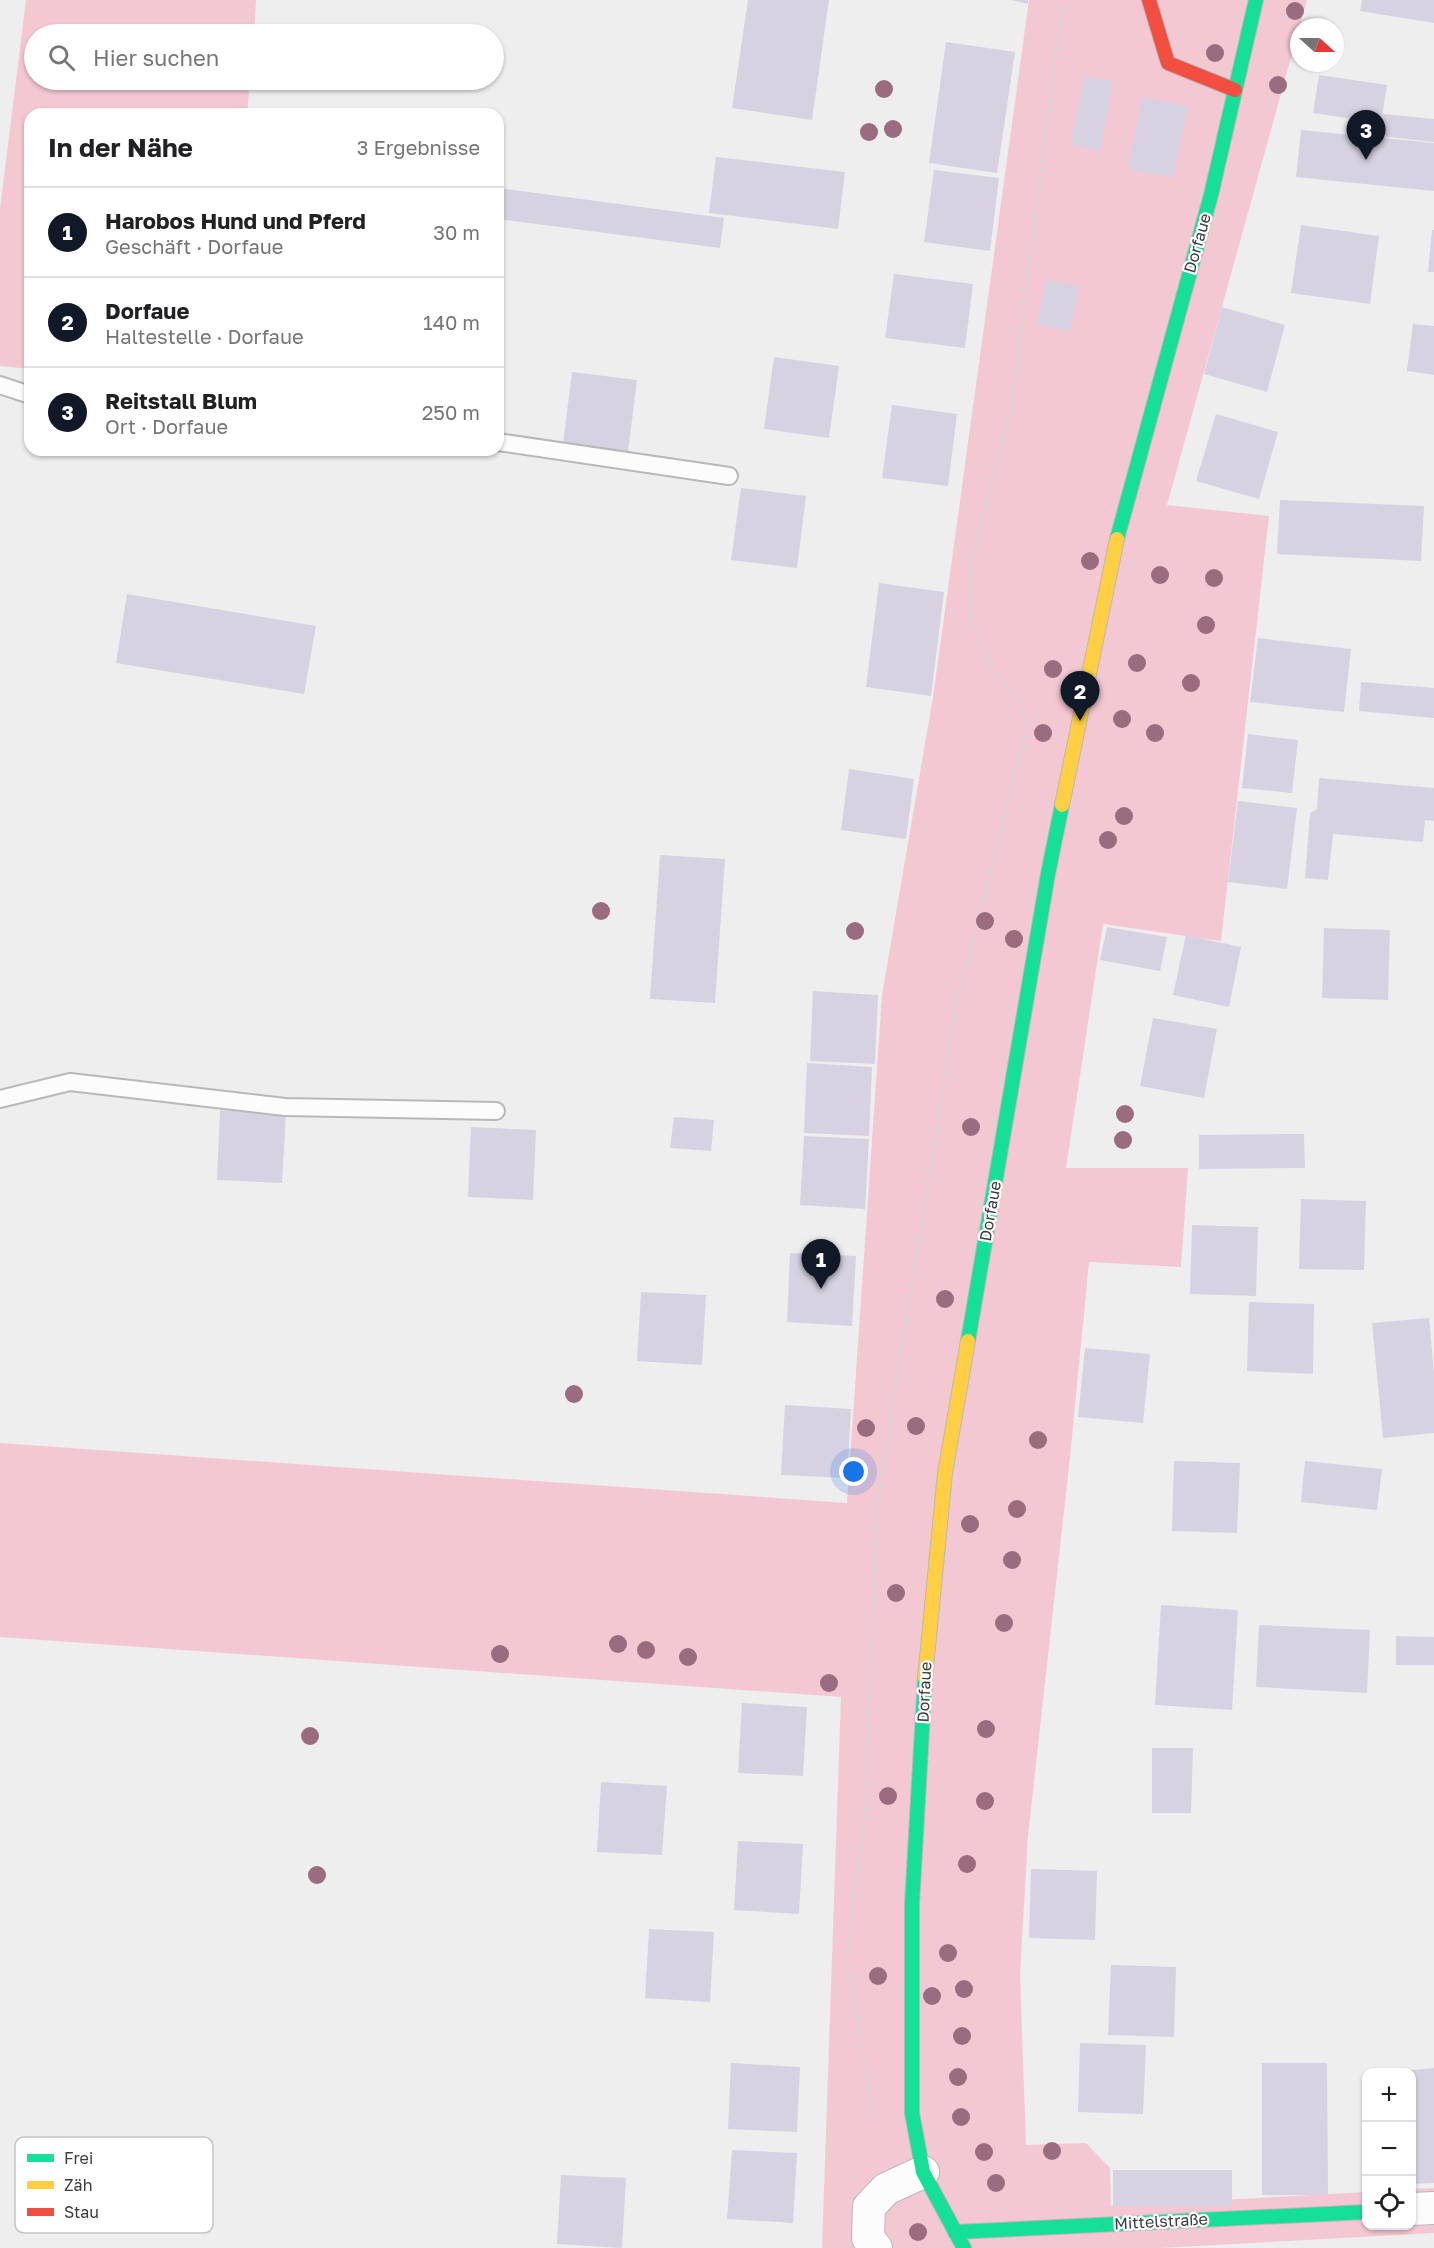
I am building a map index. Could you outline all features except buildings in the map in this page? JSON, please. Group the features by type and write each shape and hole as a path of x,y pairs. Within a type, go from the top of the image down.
{"street":[{"path":"1149,0 1168,63 1234,90"},
{"name":"Dorfaue","path":"964,2248 923,2172 912,2113 912,1904 927,1646 945,1473 1048,874 1119,529 1211,195 1256,0"},
{"path":"876,2248 868,2238 869,2207 886,2189 923,2172"},
{"path":"1416,2210 1434,2208"},
{"name":"Mittelstraße","path":"955,2232 1362,2212"}],"lane":[{"path":"0,385 24,393"},
{"path":"504,443 729,476"},
{"path":"0,1099 70,1082 285,1107 496,1111"}],"path":[{"path":"874,2122 846,1954 866,1809 876,1512 956,1006 1029,720 988,661 971,618 970,564 1011,406 1058,37 1065,0"}],"shaded area":[{"path":"26,0 256,0 255,24 24,24 24,90 249,90 248,108 24,108 24,368 0,366 0,209"},
{"path":"1029,0 1307,0 1302,18 1290,18 1290,61 1167,505 1269,516 1221,941 1103,924 1066,1168 1188,1168 1181,1267 1089,1262 1028,1836 1020,1974 1026,2145 1086,2143 1110,2168 1111,2206 1362,2192 1362,2230 1416,2230 1416,2189 1434,2188 1434,2233 1161,2248 822,2248 841,1697 0,1637 0,1443 847,1503 882,995 933,697"}],"traffic: fast":[{"path":"1117,539 1211,195 1256,0"},
{"path":"968,1341 1048,874 1062,805"},
{"path":"925,1678 912,1904 912,2113 923,2172 964,2248"},
{"path":"955,2232 1362,2212"}],"traffic: slow":[{"path":"1062,805 1117,539"},
{"path":"925,1678 945,1473 968,1341"}],"traffic: jam":[{"path":"1149,0 1168,63 1235,90"}],"place":[{"name":"Reitstall Blum","path":"1366,160"},
{"name":"Dorfaue","path":"1080,721"},
{"name":"Harobos Hund und Pferd","path":"821,1289"}]}
